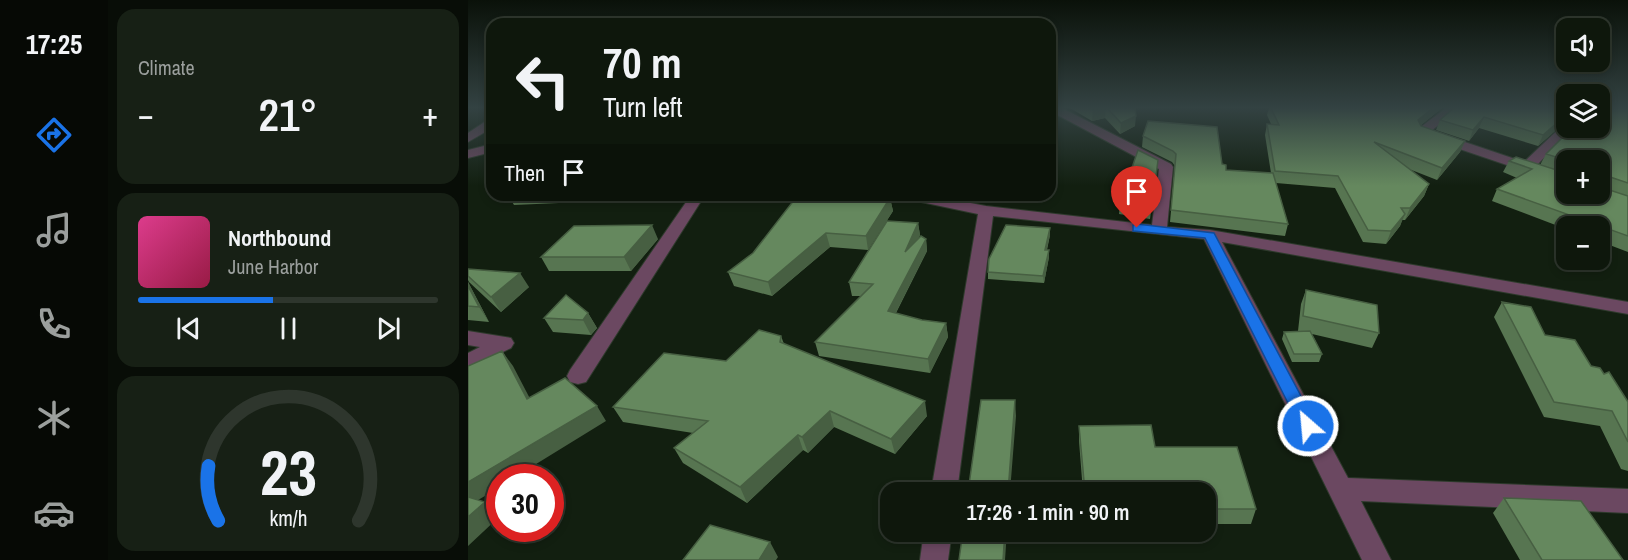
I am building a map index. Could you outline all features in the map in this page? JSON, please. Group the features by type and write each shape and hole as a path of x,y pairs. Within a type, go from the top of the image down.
{"street":[{"path":"1103,134 1166,167 1159,231"},
{"path":"1428,134 1556,177"},
{"path":"1527,167 1557,138"},
{"path":"468,154 486,150"},
{"path":"578,376 694,201"},
{"path":"937,201 986,211 1210,235 1628,308"},
{"path":"945,482 986,211"},
{"path":"1210,235 1377,560"},
{"path":"468,338 504,343 468,362"},
{"path":"1341,489 1628,501"},
{"path":"934,560 936,542"}],"building":[{"path":"1144,134 1218,134 1222,164 1226,165 1226,170 1273,173 1288,224 1171,210 1176,154 1143,136"},
{"path":"1269,134 1445,134 1465,141 1442,168 1374,142 1429,184 1410,208 1401,208 1405,214 1391,231 1368,230 1338,176 1275,171"},
{"path":"1610,134 1628,134 1628,183 1610,177 1610,150 1556,150 1556,157 1546,154 1562,138 1610,138"},
{"path":"1138,150 1158,160 1152,208 1120,203"},
{"path":"1516,157 1556,170 1556,204 1610,204 1610,190 1628,196 1628,236 1610,230 1610,216 1572,216 1497,189 1532,169 1509,161"},
{"path":"793,201 888,201 866,236 826,233 768,282 728,272 753,253"},
{"path":"887,221 918,223 905,252 921,236 926,239 888,311 922,320 946,323 928,359 815,342 873,284 849,282"},
{"path":"652,225 624,257 541,257 574,226"},
{"path":"1006,225 1050,228 1045,250 1049,250 1043,276 988,272 989,259"},
{"path":"468,269 520,273 491,297 468,276"},
{"path":"468,286 479,307 468,306"},
{"path":"1306,290 1377,305 1379,333 1303,316"},
{"path":"566,295 588,313 583,320 544,318"},
{"path":"1502,302 1531,307 1545,335 1575,340 1591,366 1600,368 1604,374 1609,372 1628,402 1628,442 1612,411 1554,402"},
{"path":"759,330 781,336 780,342 925,401 891,439 830,411 802,437 798,435 740,487 674,448 708,421 613,407 664,353 726,361"},
{"path":"1310,331 1322,354 1294,354 1284,332"},
{"path":"502,351 527,399 565,378 597,406 499,464 486,464 486,471 468,482 468,366"},
{"path":"981,400 1015,400 1009,482 969,482"},
{"path":"1151,425 1155,447 1237,447 1256,509 1216,509 1216,482 1084,482 1079,426"},
{"path":"468,497 485,502 468,517"},
{"path":"1504,498 1581,501 1623,560 1542,560"},
{"path":"710,525 770,542 759,560 683,560"},
{"path":"961,542 1004,542 1003,560 959,560"}],"route":[{"path":"1137,228 1210,235 1308,426"}]}
